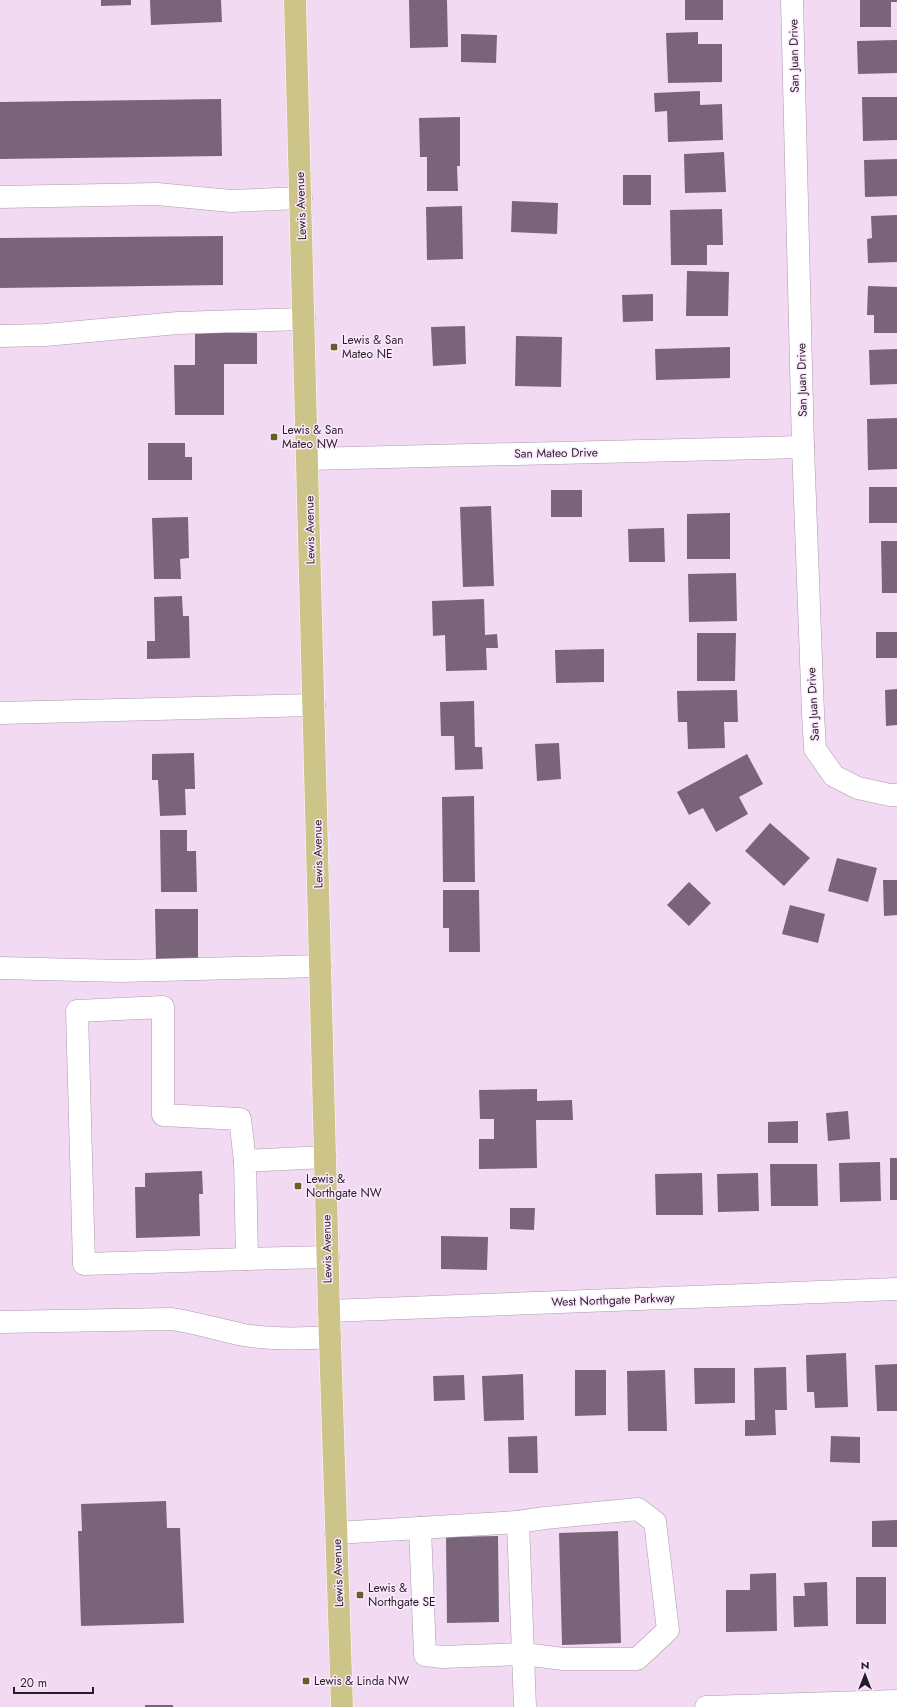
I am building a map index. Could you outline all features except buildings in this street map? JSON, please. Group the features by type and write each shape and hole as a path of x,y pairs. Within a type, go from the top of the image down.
{"main road":[{"name":"Lewis Avenue","path":"295,0 329,1311 342,1707"}],"street":[{"name":"San Juan Drive","path":"792,0 803,447 813,713 816,749 834,776 858,788 890,795 897,795"},
{"path":"0,197 157,194 231,201 301,198"},
{"path":"0,336 45,335 178,323 304,319"},
{"name":"San Mateo Drive","path":"308,459 803,447"},
{"path":"0,712 314,705"},
{"path":"0,968 121,971 320,966"},
{"path":"247,1259 245,1161 240,1119 163,1115 163,1007 77,1011 84,1264 328,1257"},
{"path":"245,1161 325,1157"},
{"name":"West Northgate Parkway","path":"329,1311 897,1289"},
{"path":"0,1322 172,1319 259,1337 292,1339 330,1337"},
{"path":"336,1533 518,1522 638,1509 655,1522 668,1630 637,1659 563,1659 524,1654 425,1655 420,1528"},
{"path":"518,1522 526,1707"},
{"path":"706,1707 897,1701"}],"place":[{"name":"Lewis & San Mateo NE","path":"334,347"},
{"name":"Lewis & San Mateo NW","path":"274,437"},
{"name":"Lewis & Northgate NW","path":"298,1186"},
{"name":"Lewis & Northgate SE","path":"360,1595"},
{"name":"Lewis & Linda NW","path":"306,1681"}]}
